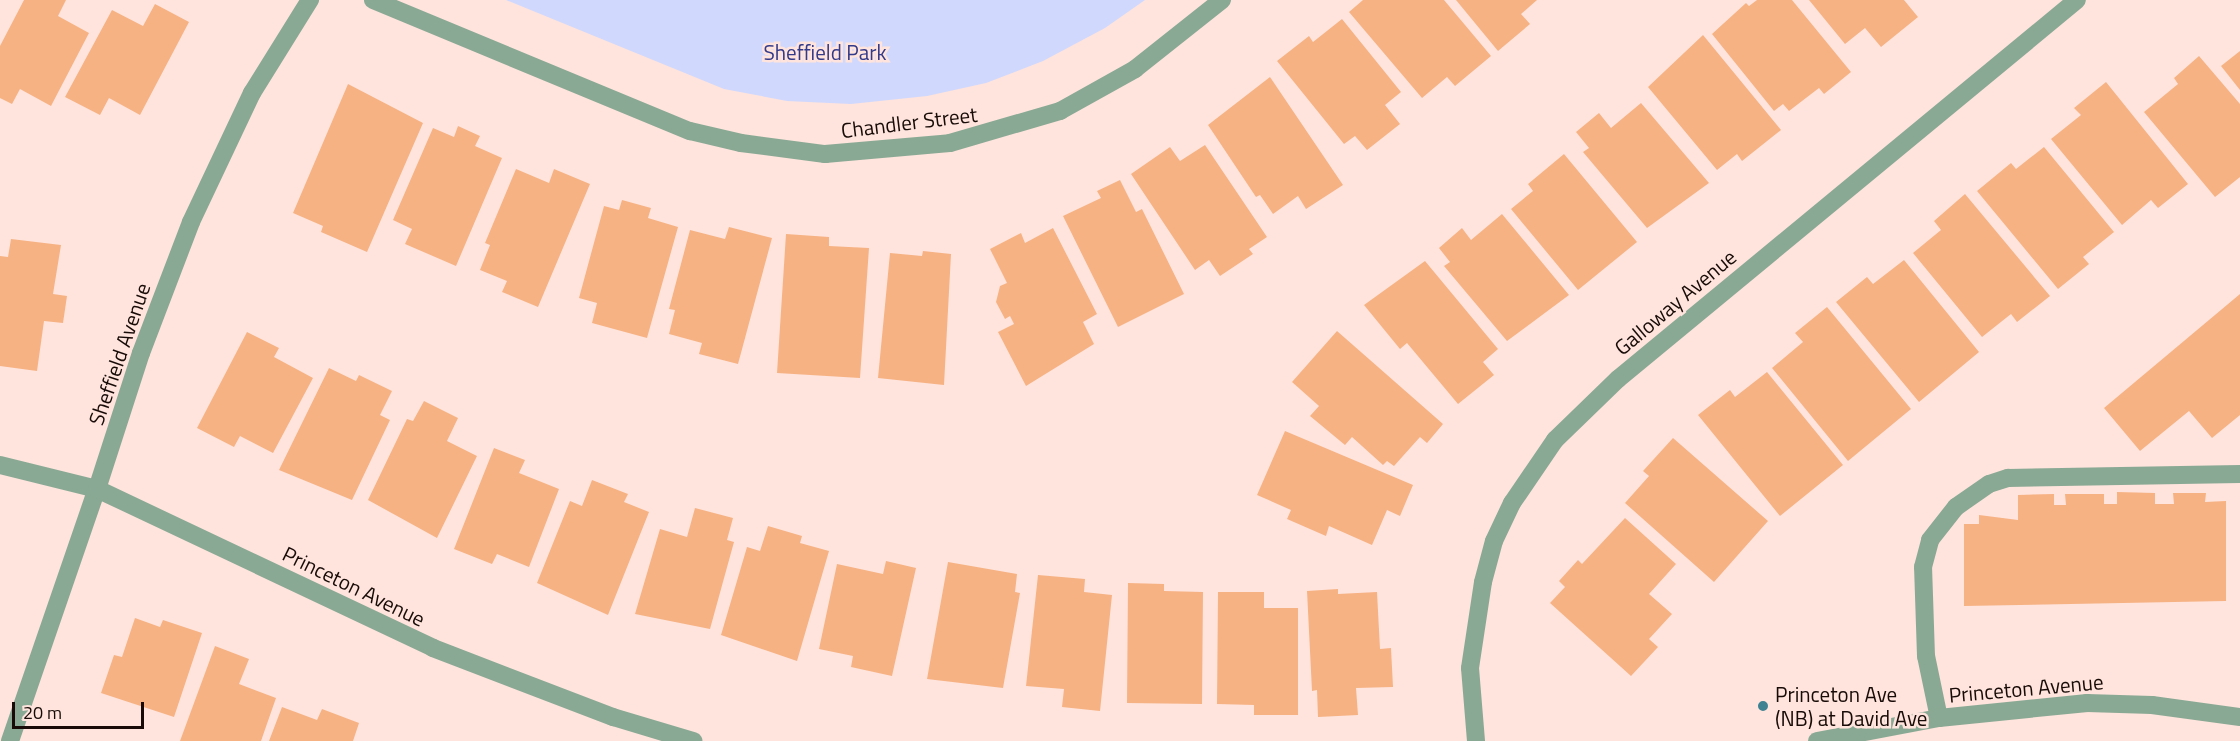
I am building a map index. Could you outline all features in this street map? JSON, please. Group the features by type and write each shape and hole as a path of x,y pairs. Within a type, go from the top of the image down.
{"street":[{"name":"Sheffield Avenue","path":"10,741 97,489 141,353 191,222 252,93 310,0"},
{"name":"Chandler Street","path":"373,0 690,130 741,143 825,154 950,144 1060,111 1135,69 1222,0"},
{"name":"Galloway Avenue","path":"1476,741 1470,668 1483,582 1512,503 1555,440 1618,379 2077,0"},
{"name":"Princeton Avenue","path":"0,465 97,489 433,648 614,717 693,741"},
{"path":"1939,718 1926,656 1923,567 1930,540 1956,507 1989,484 2008,478 2240,474"},
{"name":"Princeton Avenue","path":"1817,741 1939,718 2087,703 2152,705 2240,717"}],"green space":[{"name":"Sheffield Park","path":"506,0 1145,0 1105,28 1043,61 986,83 927,96 851,104 787,101 724,89"}],"building":[{"path":"24,0 66,0 58,16 89,33 51,106 20,89 12,104 0,98 0,46"},
{"path":"1363,0 1444,0 1491,56 1455,86 1447,77 1422,98 1349,12"},
{"path":"1456,0 1537,0 1521,14 1530,24 1498,51"},
{"path":"1757,0 1792,0 1851,72 1824,94 1819,88 1789,111 1783,104 1774,111 1712,34 1746,3 1749,6"},
{"path":"1809,0 1904,0 1918,17 1881,47 1865,28 1845,44"},
{"path":"155,4 189,22 140,115 109,98 100,115 65,97 112,10 143,26"},
{"path":"1342,19 1401,92 1385,105 1400,124 1367,150 1355,136 1344,144 1277,61 1309,36 1313,42"},
{"path":"1703,35 1781,130 1742,161 1737,154 1717,170 1648,87"},
{"path":"2240,51 2240,90 2221,66"},
{"path":"2199,56 2240,104 2240,177 2215,197 2144,112 2178,84 2174,78"},
{"path":"1270,77 1343,185 1306,209 1298,196 1273,214 1260,195 1256,197 1208,125"},
{"path":"2106,82 2188,184 2158,208 2151,200 2122,225 2051,139 2081,115 2074,108"},
{"path":"348,84 423,123 367,252 321,232 323,226 293,213"},
{"path":"1641,103 1709,183 1647,228 1583,152 1589,148 1576,132 1599,113 1611,128"},
{"path":"458,126 480,136 475,146 502,158 456,266 405,244 412,229 393,220 433,128 454,137"},
{"path":"1205,145 1267,237 1249,249 1253,254 1220,276 1209,260 1195,270 1131,174 1170,147 1180,161"},
{"path":"2044,147 2114,232 2083,257 2089,264 2058,289 1977,191 2011,163 2016,169"},
{"path":"1564,154 1637,242 1578,290 1511,209 1533,191 1528,184"},
{"path":"516,169 549,183 554,169 590,184 538,307 502,292 507,281 480,270 490,245 485,243"},
{"path":"1120,180 1136,212 1142,209 1184,294 1118,327 1063,216 1101,198 1097,191"},
{"path":"1965,194 2050,296 2017,322 2011,314 1982,337 1913,253 1941,230 1934,221"},
{"path":"622,200 651,208 648,218 678,227 647,338 592,323 597,303 579,298 604,206 619,210"},
{"path":"1502,214 1569,295 1507,341 1444,266 1450,262 1439,248 1462,228 1471,240"},
{"path":"729,227 772,238 738,364 699,354 702,343 669,334 675,310 669,309 690,230 725,239"},
{"path":"1053,228 1097,314 1083,322 1094,344 1026,386 998,332 1014,324 1010,316 1005,319 996,302 1000,286 1007,283 990,249 1021,233 1025,243"},
{"path":"786,234 829,237 829,246 869,248 860,378 777,373"},
{"path":"11,239 61,245 53,294 67,296 63,323 44,321 37,371 0,366 0,256 8,257"},
{"path":"923,251 951,254 944,385 878,378 890,253 922,256"},
{"path":"1904,260 1979,352 1919,402 1836,302 1867,277 1873,284"},
{"path":"1425,261 1498,349 1483,362 1494,375 1458,404 1407,343 1400,349 1364,305"},
{"path":"2240,294 2240,415 2212,438 2189,411 2140,451 2104,408"},
{"path":"1827,307 1911,409 1848,461 1772,368 1803,342 1795,333"},
{"path":"1337,331 1443,424 1427,443 1420,437 1394,466 1387,461 1383,465 1352,437 1345,445 1310,416 1319,406 1292,382"},
{"path":"247,332 279,348 274,357 313,378 273,453 240,436 234,447 197,428"},
{"path":"329,368 356,381 359,375 392,391 380,415 390,420 352,500 279,470"},
{"path":"1767,372 1843,465 1780,516 1698,415 1730,390 1735,397"},
{"path":"424,401 458,418 447,441 477,456 437,538 368,500 407,419 413,421"},
{"path":"1285,431 1413,485 1400,516 1387,510 1372,545 1329,526 1326,536 1287,519 1291,510 1257,495"},
{"path":"1673,438 1768,521 1714,582 1625,503 1649,476 1643,471"},
{"path":"494,448 525,460 519,473 559,489 529,567 497,554 492,564 454,549"},
{"path":"592,480 628,494 624,502 649,512 608,615 537,583 570,501 582,506"},
{"path":"2117,492 2155,493 2155,504 2174,504 2173,493 2206,493 2205,502 2226,501 2226,601 1964,606 1964,524 1979,524 1979,515 2018,520 2018,495 2054,494 2054,505 2066,505 2065,494 2104,494 2104,504 2117,504"},
{"path":"695,508 733,518 727,540 734,542 710,629 635,614 660,529 687,537"},
{"path":"1625,518 1676,564 1649,594 1672,614 1649,639 1658,647 1631,676 1550,603 1565,587 1559,581 1578,560 1582,564"},
{"path":"768,526 802,536 800,543 829,551 797,661 721,635 747,547 760,551"},
{"path":"886,561 916,568 892,676 851,667 853,656 819,649 837,564 883,574"},
{"path":"948,562 1017,574 1015,592 1020,593 1003,688 927,679"},
{"path":"1038,575 1085,579 1084,592 1112,595 1100,711 1062,707 1064,689 1026,686"},
{"path":"1128,583 1164,584 1164,591 1203,592 1202,704 1127,703"},
{"path":"1338,589 1338,594 1377,592 1380,649 1391,648 1393,687 1356,688 1358,715 1318,717 1317,690 1312,691 1307,591"},
{"path":"1218,592 1264,592 1264,608 1298,608 1298,715 1254,715 1254,705 1217,704"},
{"path":"135,618 160,627 163,620 202,633 174,717 101,693 114,655 122,657"},
{"path":"215,646 249,659 239,684 276,698 261,741 180,741"},
{"path":"282,707 317,720 322,709 359,723 353,741 269,741"}],"place":[{"name":"Princeton Ave (NB) at David Ave","path":"1763,706"}]}
